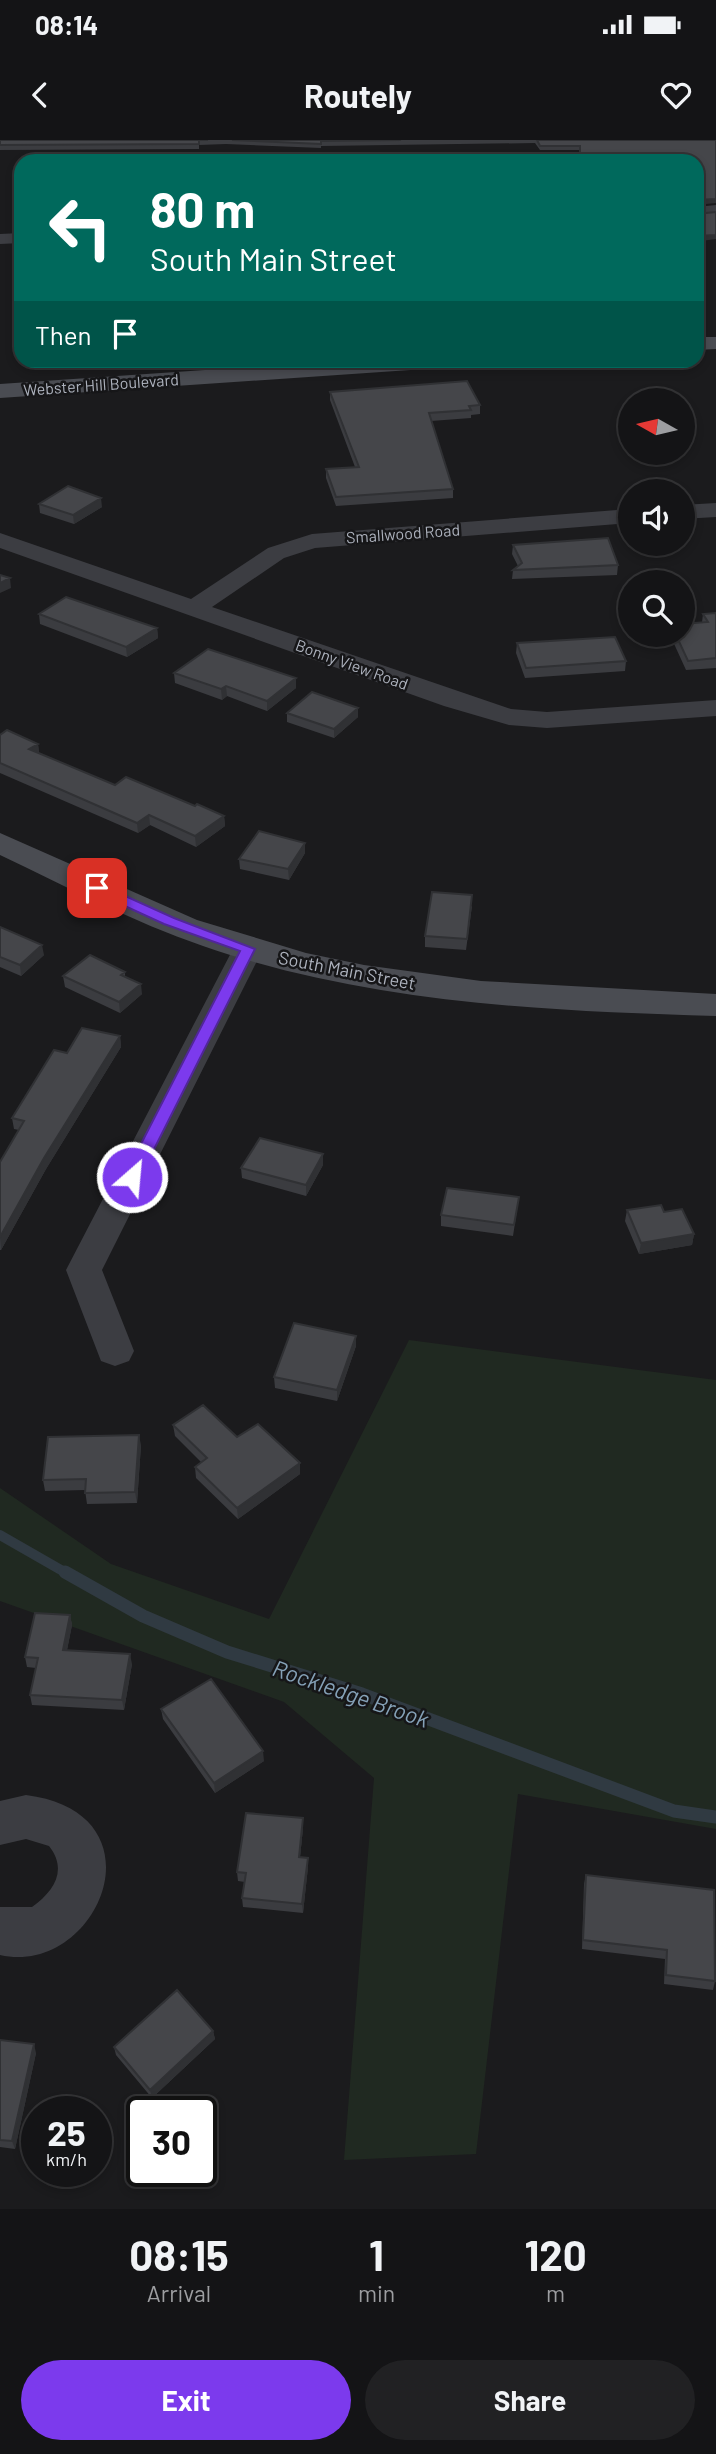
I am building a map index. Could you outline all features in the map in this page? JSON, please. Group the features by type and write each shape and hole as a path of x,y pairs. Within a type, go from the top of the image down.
{"main road":[{"name":"Webster Hill Boulevard","path":"0,391 337,368"},
{"name":"South Main Street","path":"0,843 169,921 248,949 382,979 480,993 588,1001 716,1004"}],"street":[{"path":"695,511 716,510"},
{"name":"Smallwood Road","path":"194,608 276,553 302,543 618,517"},
{"name":"Bonny View Road","path":"0,540 453,700 509,717 569,720 716,708"},
{"path":"115,1351 84,1270 248,949"},
{"path":"0,1823 20,1816 39,1816 57,1822 71,1833 80,1848 83,1865 81,1883 74,1900 61,1915 44,1927 26,1933 0,1931"}],"shaded area":[{"path":"409,1340 716,1380 716,1829 518,1794 476,2154 344,2160 374,1778 284,1702 0,1601 0,1488 111,1564 269,1619"}],"building":[{"path":"0,140 199,140 199,144 0,145"},
{"path":"232,140 401,140 321,141 321,144"},
{"path":"537,140 716,140 716,199 704,200 704,154 580,154 580,146 540,146"},
{"path":"716,212 716,235 704,236 704,213"},
{"path":"467,381 480,405 469,406 471,410 429,413 453,489 336,497 326,469 359,467 330,392"},
{"path":"68,486 101,498 73,515 39,504"},
{"path":"608,538 618,565 513,570 522,563 513,545"},
{"path":"0,575 10,578 0,583"},
{"path":"66,597 157,628 126,647 39,614"},
{"path":"716,613 716,658 688,661 682,647 695,647 695,623 708,622 703,614"},
{"path":"615,637 626,661 526,668 517,643"},
{"path":"208,649 296,678 267,701 226,686 221,689 174,673"},
{"path":"312,692 358,708 334,729 287,713"},
{"path":"7,730 38,744 29,749 115,785 126,777 224,816 195,836 149,815 137,823 0,763 0,735"},
{"path":"259,831 305,843 288,869 239,859"},
{"path":"432,892 472,895 467,939 425,936"},
{"path":"0,927 42,945 20,965 0,957"},
{"path":"90,955 125,972 121,975 141,984 119,1002 63,976"},
{"path":"82,1028 120,1036 44,1158 0,1237 0,1162 24,1121 12,1118 54,1050 67,1053"},
{"path":"260,1138 323,1154 306,1185 241,1168"},
{"path":"447,1188 519,1197 514,1225 441,1215"},
{"path":"661,1205 664,1212 682,1209 694,1234 641,1243 627,1210"},
{"path":"294,1323 356,1336 337,1390 274,1377"},
{"path":"203,1405 237,1437 258,1424 300,1463 237,1508 195,1467 207,1458 173,1425"},
{"path":"139,1435 135,1492 85,1493 86,1479 43,1480 48,1437"},
{"path":"35,1613 70,1615 63,1650 130,1654 122,1700 30,1695 38,1658 25,1657"},
{"path":"211,1679 263,1751 214,1783 161,1709"},
{"path":"246,1813 303,1818 299,1857 308,1858 302,1904 242,1898 246,1873 237,1872"},
{"path":"586,1875 714,1890 715,1981 666,1975 667,1950 583,1940"},
{"path":"177,1990 213,2031 150,2090 114,2047"},
{"path":"0,2040 34,2044 12,2141 0,2140"}],"waterway":[{"name":"Rockledge Brook","path":"0,1535 68,1574"},
{"name":"Rockledge Brook","path":"65,1572 143,1616 227,1652 362,1694 674,1811 716,1817"}],"route":[{"path":"97,888 169,921 248,949 132,1177"}]}
